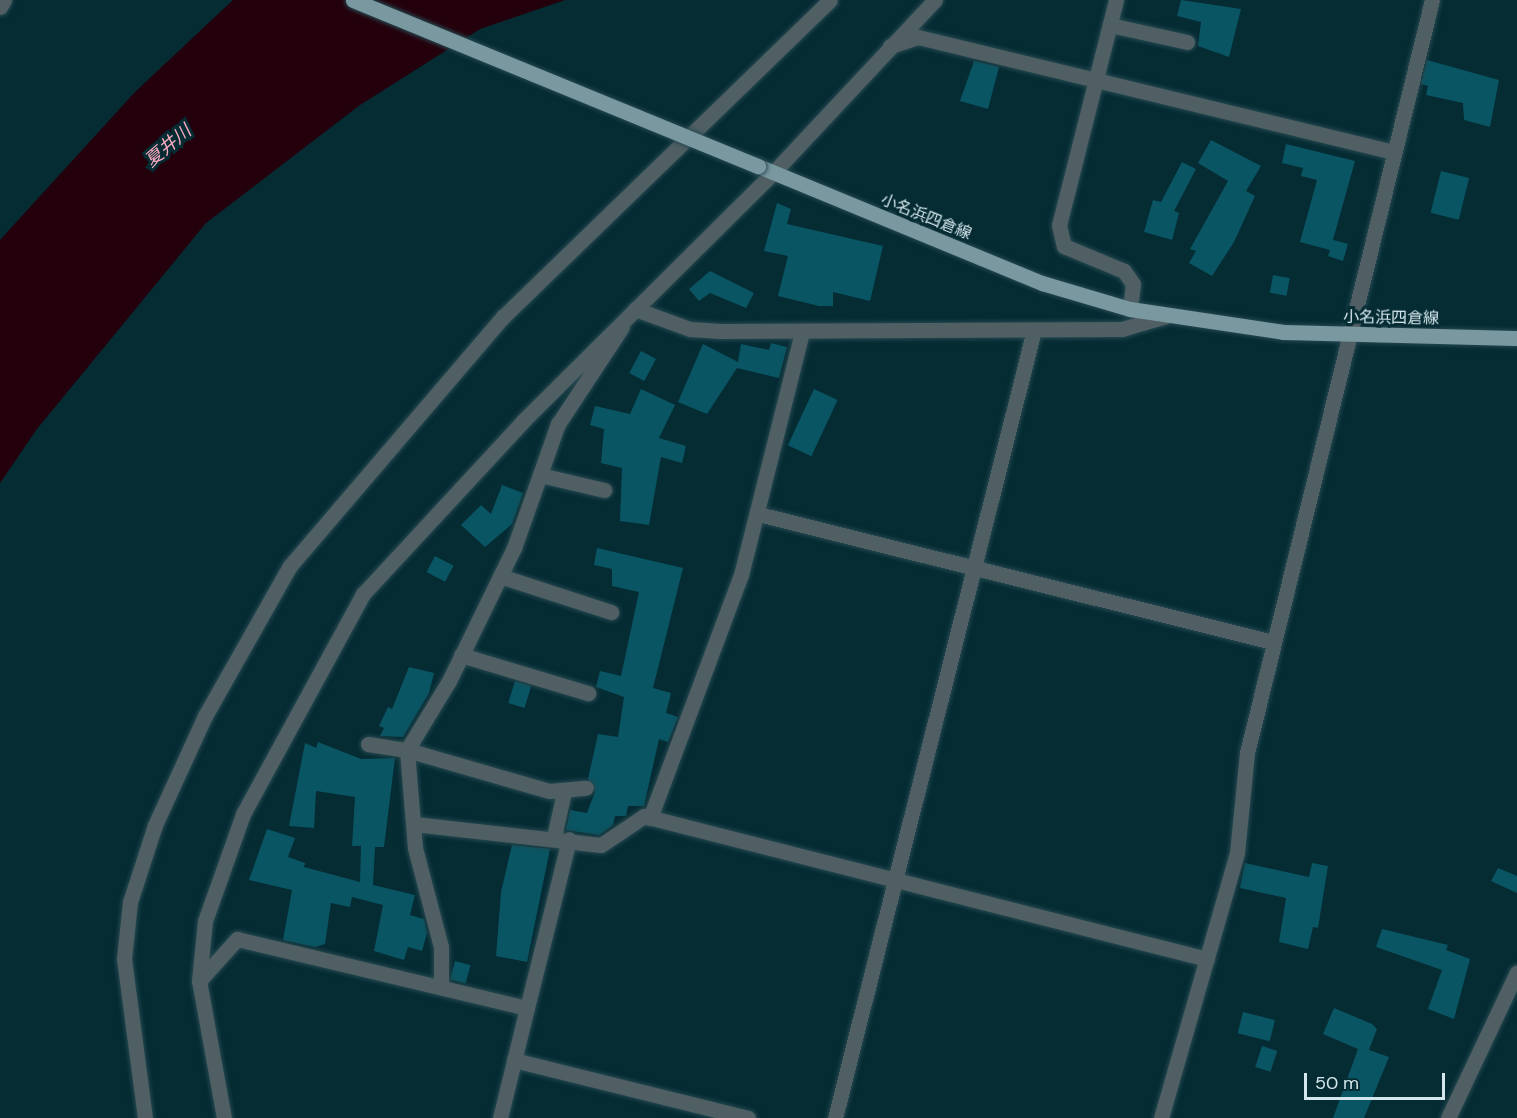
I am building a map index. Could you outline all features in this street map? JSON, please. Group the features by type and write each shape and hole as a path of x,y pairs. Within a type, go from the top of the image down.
{"main road":[{"name":"小名浜四倉線","path":"353,0 1042,284 1130,309 1245,328 1351,335 1517,338"}],"street":[{"path":"0,7 4,0"},
{"path":"146,1118 124,959 130,903 155,825 205,716 290,566 503,317 830,0"},
{"path":"224,1118 199,981 205,921 243,814 363,594 623,321 773,173 888,46 935,0"},
{"path":"1116,0 1059,225 1064,246 1124,271 1132,284 1130,309"},
{"path":"1161,1118 1237,853 1247,753 1432,0"},
{"path":"1110,25 1187,42"},
{"path":"888,46 918,37 1394,152"},
{"path":"635,309 690,329 802,332 1122,329 1166,316"},
{"path":"441,987 441,947 414,824 407,750 461,655 500,576 567,407 621,336 623,321"},
{"path":"835,1118 1034,330"},
{"path":"650,818 741,575 802,332"},
{"path":"540,475 604,490"},
{"path":"758,514 1273,642"},
{"path":"500,576 611,612"},
{"path":"461,655 588,693"},
{"path":"368,744 407,750 564,792 586,788"},
{"path":"500,1118 527,1008 561,838 564,792"},
{"path":"414,824 561,838 601,845 634,818 650,818 895,882 1207,959"},
{"path":"199,981 237,939 527,1008"},
{"path":"1448,1118 1517,972"},
{"path":"514,1060 748,1118"}],"water":[{"name":"夏井川","path":"233,0 565,0 480,29 360,105 206,223 37,429 0,483 0,240 135,92"}],"building":[{"path":"1181,0 1241,9 1229,57 1198,46 1201,22 1177,16"},
{"path":"1427,60 1499,80 1490,127 1464,120 1463,103 1426,95 1428,86 1421,84"},
{"path":"974,61 999,67 988,109 960,101"},
{"path":"1211,140 1261,166 1246,191 1255,196 1234,242 1212,276 1189,263 1196,251 1190,249 1228,181 1198,163"},
{"path":"1286,144 1355,161 1331,247 1333,240 1348,244 1343,261 1328,256 1330,250 1300,242 1317,180 1301,176 1303,168 1282,163"},
{"path":"1182,162 1196,169 1174,211 1179,213 1172,240 1144,232 1153,200 1161,202"},
{"path":"1441,171 1469,178 1459,220 1431,213"},
{"path":"777,203 791,209 787,224 883,246 870,301 833,292 833,306 819,306 778,296 788,256 764,251"},
{"path":"710,271 754,293 746,308 710,293 699,301 689,289"},
{"path":"1273,275 1290,278 1287,296 1270,293"},
{"path":"771,343 787,347 779,378 737,368 707,414 678,402 703,344 738,362 741,344 769,350"},
{"path":"641,351 656,359 644,381 629,373"},
{"path":"641,389 675,405 659,438 686,446 682,463 661,457 649,525 620,521 622,468 601,463 604,429 590,425 595,406 630,414"},
{"path":"814,389 838,400 811,456 788,445"},
{"path":"502,485 523,493 512,524 485,547 461,525 481,505 491,514"},
{"path":"597,548 683,568 653,688 671,693 666,713 678,717 668,742 659,739 644,806 628,806 626,816 615,816 613,825 599,835 566,830 570,810 587,813 595,792 588,779 598,734 618,737 624,697 596,687 600,671 621,676 639,592 612,586 612,569 594,565"},
{"path":"435,556 454,566 445,582 427,572"},
{"path":"409,667 434,673 429,693 403,737 380,736 384,728 379,726 388,707 392,709"},
{"path":"515,681 531,686 525,708 508,703"},
{"path":"318,742 361,759 395,758 384,847 375,847 373,885 415,895 410,915 424,919 427,933 422,951 408,947 404,960 374,951 383,905 352,897 350,907 331,903 325,944 315,947 283,940 292,890 249,880 267,829 295,838 288,857 305,863 304,867 360,882 361,846 352,846 355,797 316,791 314,828 289,826 305,743 316,748"},
{"path":"512,845 550,849 527,962 496,956 501,892"},
{"path":"1245,863 1309,877 1312,863 1328,866 1318,928 1313,927 1308,949 1279,942 1286,898 1240,888"},
{"path":"1498,868 1517,876 1517,893 1491,881"},
{"path":"1382,929 1448,945 1446,950 1470,959 1454,1019 1428,1009 1442,970 1376,947"},
{"path":"455,961 470,965 466,983 450,979"},
{"path":"1334,1008 1372,1024 1377,1029 1369,1050 1389,1057 1364,1118 1333,1118 1358,1049 1323,1034"},
{"path":"1243,1012 1275,1020 1270,1041 1238,1033"},
{"path":"1262,1046 1277,1051 1270,1072 1255,1067"}]}
